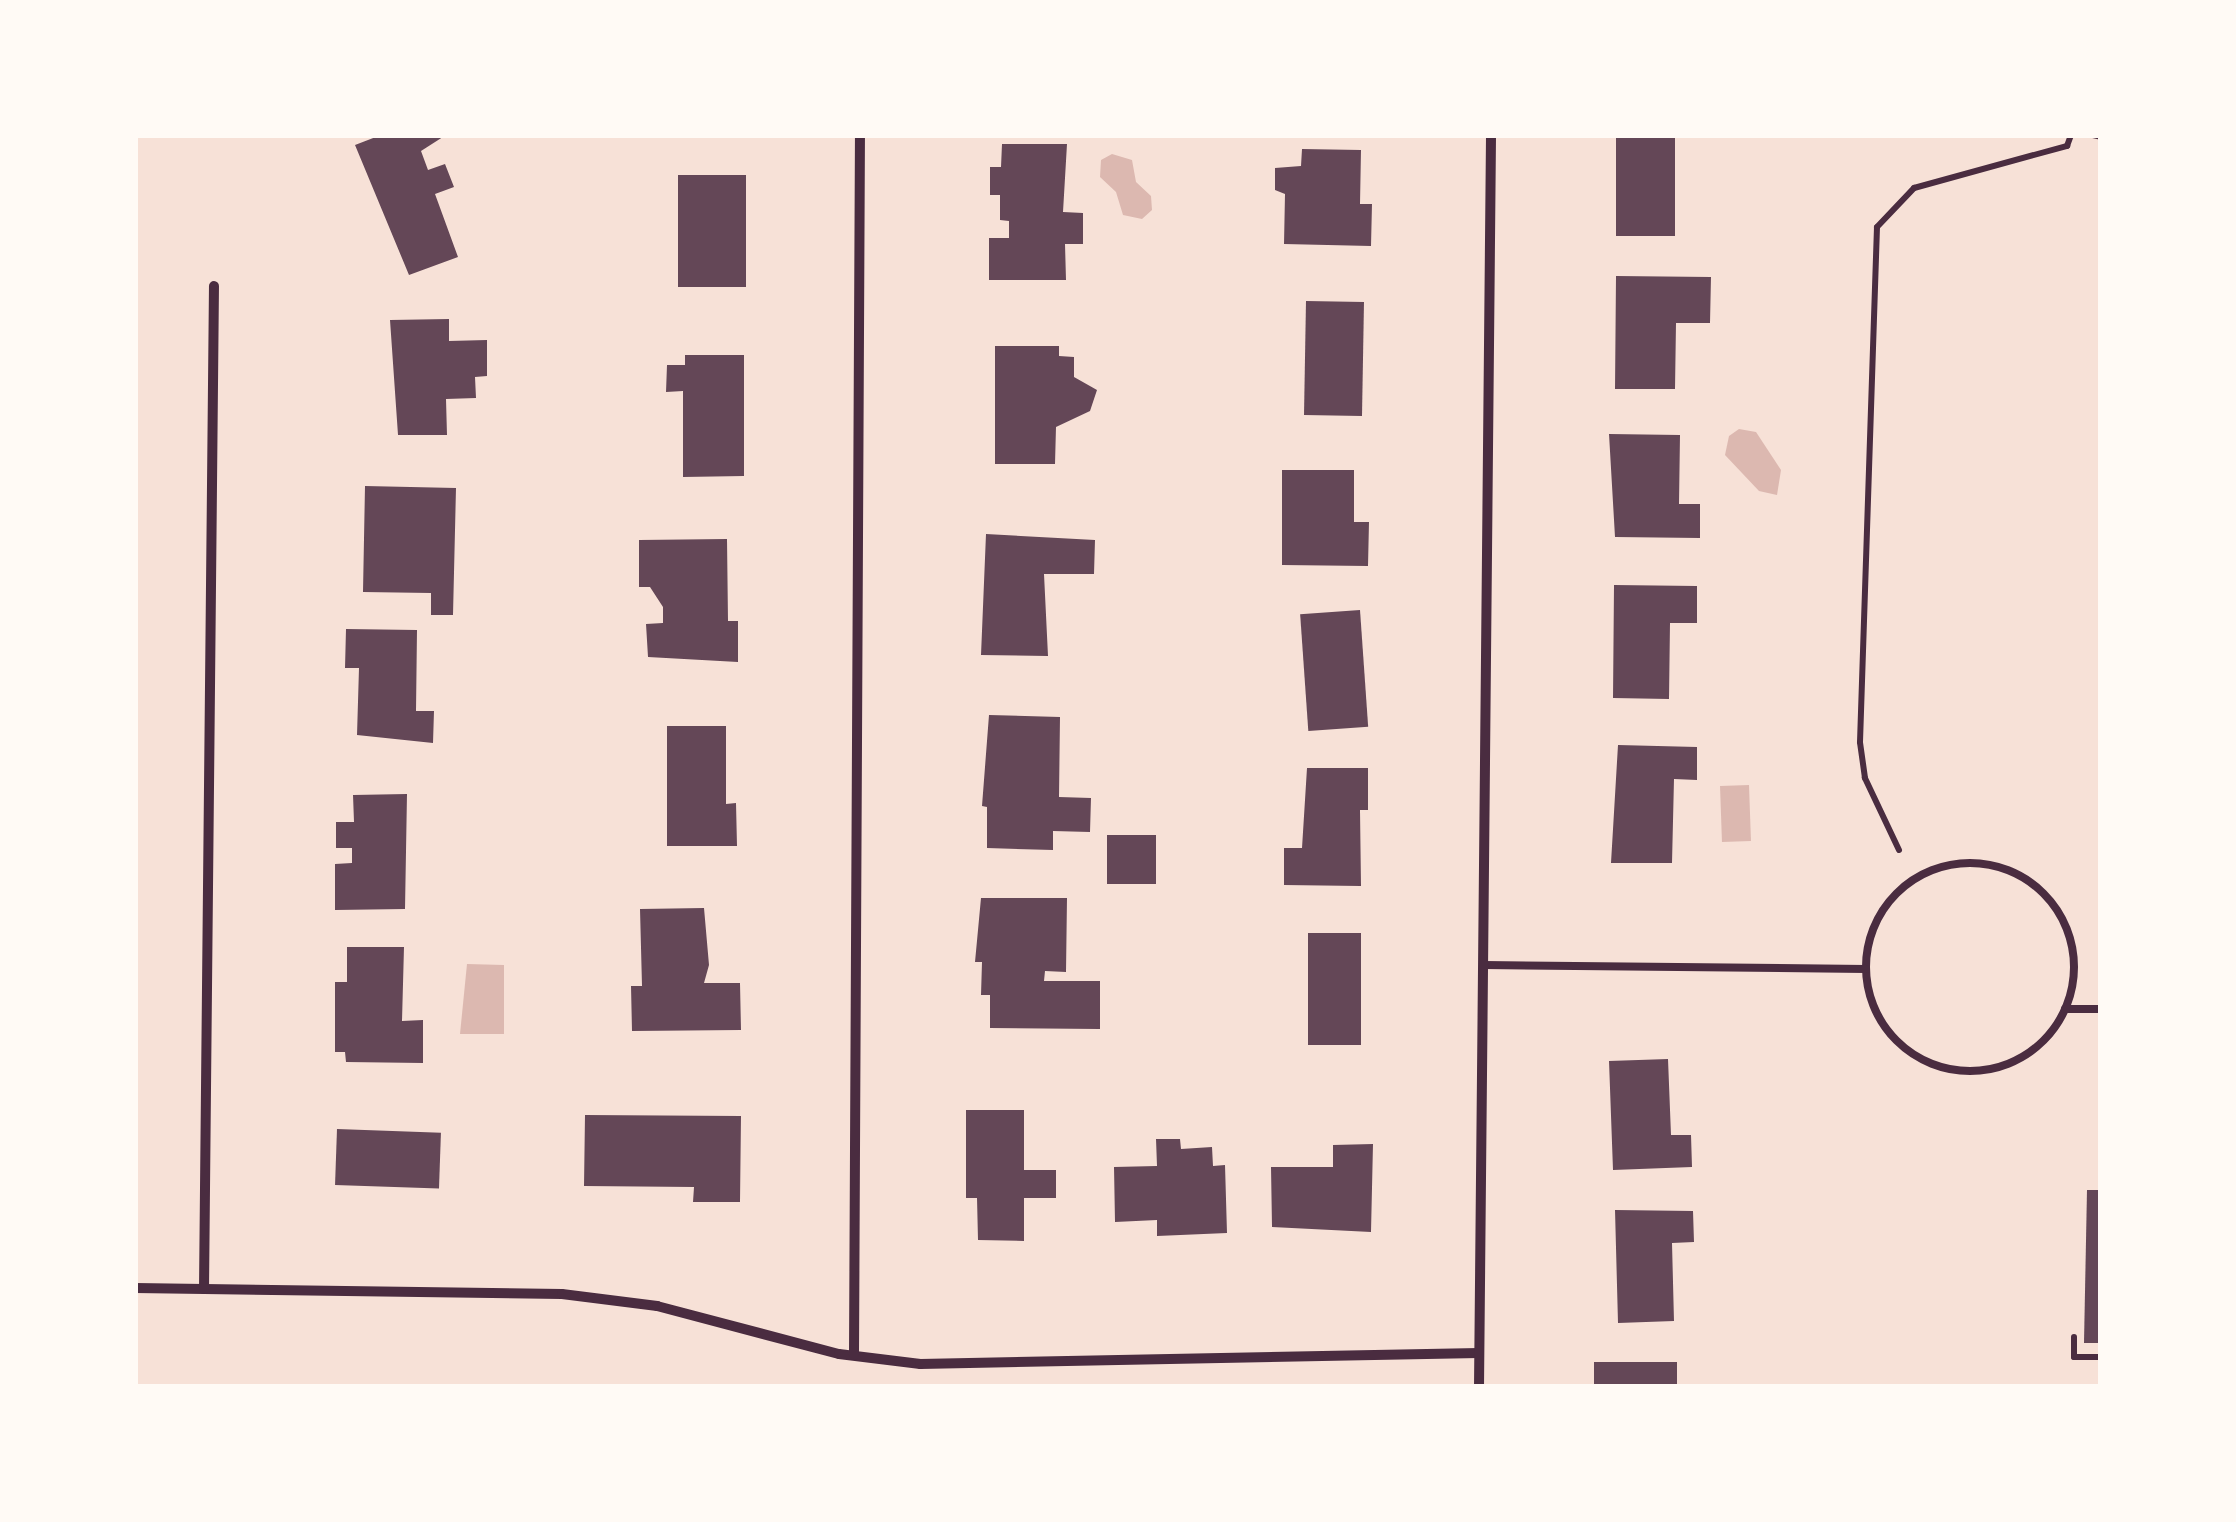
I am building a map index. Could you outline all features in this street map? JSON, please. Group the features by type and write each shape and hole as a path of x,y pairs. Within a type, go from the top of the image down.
{"street":[{"path":"854,1356 860,135"},
{"path":"1479,1387 1491,135"},
{"path":"204,1289 214,286"},
{"path":"135,1288 562,1294 657,1306 854,1356 920,1364 1479,1353"}],"lane":[{"path":"1953,864 2002,868 2044,894 2069,936 2072,985 2065,1009 2030,1052 2005,1065 1949,1069 1900,1044 1882,1022 1866,968 1877,920 1908,883 1953,864"},
{"path":"1484,965 1866,968"},
{"path":"2065,1009 2101,1009"}],"path":[{"path":"1899,850 1865,778 1860,742 1877,227 1914,188 2067,146 2072,135"},
{"path":"2093,135 2101,136"},
{"path":"2074,1337 2074,1357 2101,1357"}],"shaded area":[{"path":"1112,154 1132,160 1136,182 1151,196 1152,210 1142,219 1123,215 1116,192 1100,177 1101,160"},
{"path":"1739,429 1756,432 1781,470 1777,495 1759,491 1725,455 1729,436"},
{"path":"1749,785 1751,841 1722,842 1720,786"},
{"path":"467,964 504,965 504,1034 460,1034"}],"building":[{"path":"381,135 446,135 421,151 428,170 445,164 454,187 435,194 458,257 409,275 355,145"},
{"path":"1616,135 1675,135 1675,236 1616,236"},
{"path":"1002,144 1067,144 1063,212 1083,213 1083,244 1065,244 1066,280 989,280 989,238 1009,238 1009,221 1000,220 1000,195 990,195 990,167 1001,167"},
{"path":"1302,149 1361,150 1360,204 1372,204 1371,246 1284,244 1285,194 1275,190 1275,168 1301,166"},
{"path":"678,175 746,175 746,287 678,287"},
{"path":"1616,276 1711,277 1710,323 1676,323 1675,389 1615,389"},
{"path":"1306,301 1364,302 1362,416 1304,415"},
{"path":"449,319 449,341 487,340 487,376 475,377 476,398 446,399 447,435 398,435 390,320"},
{"path":"995,346 1059,346 1059,356 1074,357 1074,377 1097,390 1090,411 1056,427 1055,464 995,464"},
{"path":"685,355 744,355 744,476 683,477 683,391 666,392 667,365 685,365"},
{"path":"1609,434 1680,435 1679,504 1700,504 1700,538 1615,537"},
{"path":"1282,470 1354,470 1354,522 1369,522 1368,566 1282,565"},
{"path":"365,486 456,488 453,615 431,615 431,593 363,592"},
{"path":"986,534 1095,540 1094,574 1044,574 1048,656 981,655"},
{"path":"727,539 728,621 738,621 738,662 648,657 646,624 663,623 663,607 650,587 639,587 639,540"},
{"path":"1614,585 1697,586 1697,623 1670,623 1669,699 1613,698"},
{"path":"1360,610 1368,727 1308,731 1300,614"},
{"path":"346,629 417,630 416,711 434,711 433,743 357,735 359,668 345,668"},
{"path":"989,715 1060,717 1059,797 1091,798 1090,832 1053,831 1053,850 987,848 987,807 982,806"},
{"path":"667,726 726,726 726,804 736,803 737,846 667,846"},
{"path":"1618,745 1697,747 1697,780 1674,779 1672,863 1611,863"},
{"path":"1307,768 1368,768 1368,810 1360,810 1361,886 1284,885 1284,848 1302,848"},
{"path":"407,794 405,909 335,910 335,864 352,863 352,848 336,848 336,822 354,822 353,795"},
{"path":"1107,835 1156,835 1156,884 1107,884"},
{"path":"981,898 1067,898 1066,972 1045,971 1044,981 1100,981 1100,1029 990,1028 990,995 981,995 982,962 975,962"},
{"path":"704,908 709,965 704,983 740,983 741,1030 632,1031 631,986 642,986 640,909"},
{"path":"1308,933 1361,933 1361,1045 1308,1045"},
{"path":"347,947 404,947 402,1021 423,1020 423,1063 346,1062 345,1052 335,1052 335,982 347,982"},
{"path":"1668,1059 1671,1135 1691,1135 1692,1167 1613,1170 1609,1061"},
{"path":"966,1110 1024,1110 1024,1170 1056,1170 1056,1198 1024,1198 1024,1241 978,1240 977,1198 966,1198"},
{"path":"585,1115 741,1116 740,1202 693,1202 694,1187 584,1186"},
{"path":"337,1129 441,1133 439,1189 335,1185"},
{"path":"1156,1139 1180,1139 1181,1149 1212,1147 1213,1166 1225,1165 1227,1233 1157,1236 1157,1220 1115,1222 1114,1167 1157,1166"},
{"path":"1373,1144 1371,1232 1272,1227 1271,1167 1333,1167 1333,1145"},
{"path":"2087,1190 2101,1190 2101,1343 2084,1343"},
{"path":"1615,1210 1693,1211 1694,1242 1672,1243 1674,1321 1618,1323"},
{"path":"1594,1362 1677,1362 1677,1387 1594,1387"}]}
